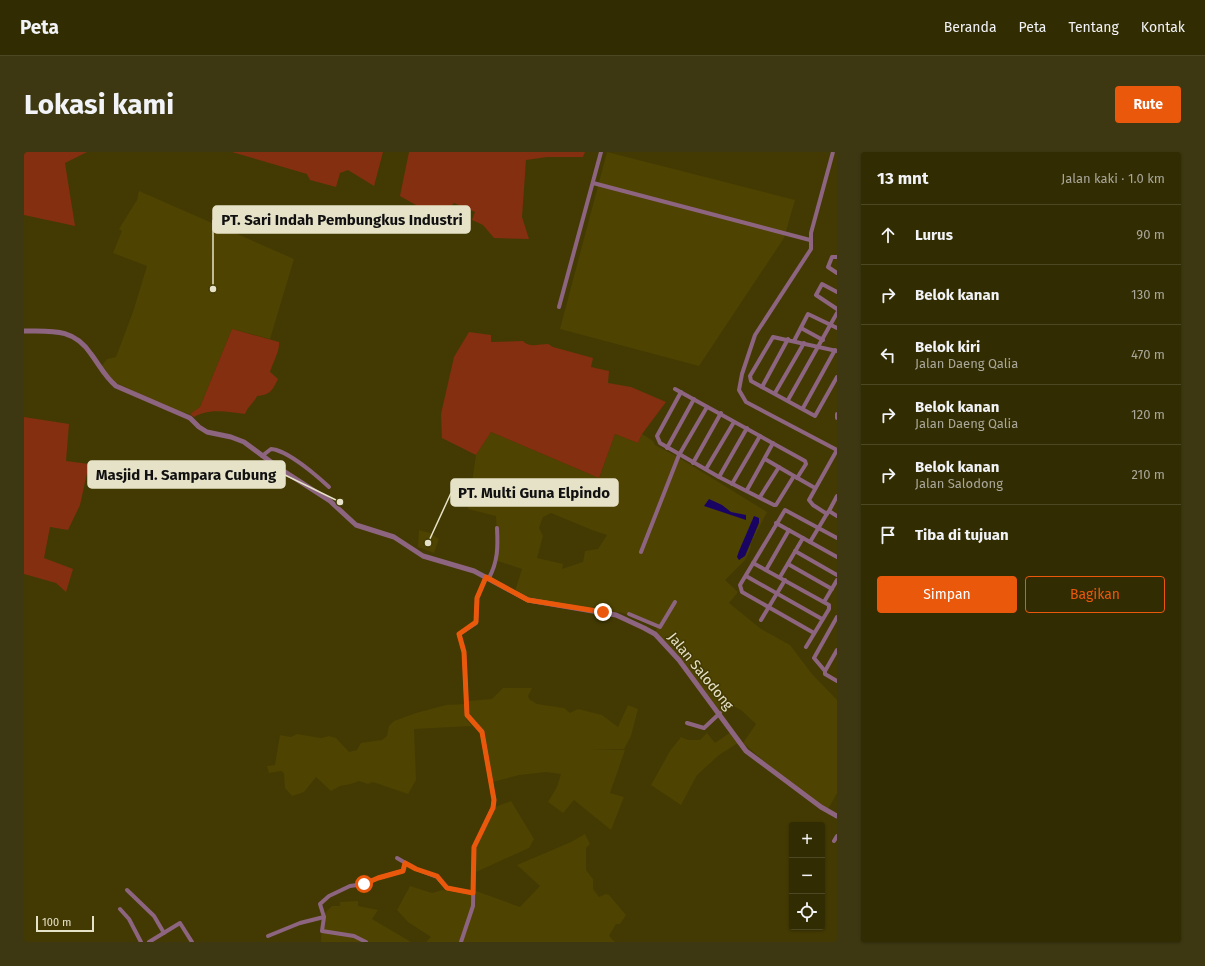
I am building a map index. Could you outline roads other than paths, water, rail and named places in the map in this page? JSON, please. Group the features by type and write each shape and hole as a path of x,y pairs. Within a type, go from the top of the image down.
{"street":[{"path":"559,307 600,152"},
{"path":"833,152 810,240 812,246 756,335 742,374 739,390 746,402 837,450 809,501 837,516"},
{"path":"593,183 810,240"},
{"path":"837,257 832,257 828,267 837,273"},
{"path":"837,292 822,284 816,295 837,309"},
{"path":"788,400 837,313"},
{"path":"794,341 809,314 837,328"},
{"path":"801,328 823,340"},
{"name":"Jalan Salodong","path":"24,331 57,332 74,336 85,346 107,379 116,386 190,418 199,427 207,432 237,438 330,501 356,525 394,537 423,556 474,571 528,600 616,615 655,634 679,660 720,713 746,751 821,807 837,816"},
{"path":"803,408 836,351 788,339 772,337 750,375 750,380 816,416 837,377"},
{"path":"762,387 788,339"},
{"path":"775,394 804,343"},
{"path":"675,389 681,392 694,399 707,407 721,413 734,422 774,443 805,462 776,505 693,463 667,448 657,440 656,436 681,392"},
{"path":"667,448 694,399"},
{"path":"641,552 679,455 707,407"},
{"path":"693,463 721,413"},
{"path":"706,470 734,422"},
{"path":"719,477 747,428"},
{"path":"732,484 760,436"},
{"path":"747,490 774,443"},
{"path":"262,456 270,450 283,452 318,475 328,487"},
{"path":"765,459 815,488"},
{"path":"760,497 779,467"},
{"path":"810,542 837,498"},
{"path":"814,633 741,591 740,585 776,523 787,510 837,538"},
{"path":"776,523 837,557"},
{"path":"461,942 473,906 474,847 493,808 494,800 482,732 467,715 465,657 459,634 476,622 477,598 496,561 498,548 497,528"},
{"path":"766,570 789,530"},
{"path":"780,578 803,538"},
{"path":"795,551 837,575"},
{"path":"753,563 824,602 829,607 806,647"},
{"path":"788,564 832,589"},
{"path":"746,576 822,619"},
{"path":"761,620 785,580"},
{"path":"824,602 837,580"},
{"path":"630,614 660,627 675,602"},
{"path":"837,617 815,655 814,660 825,671 825,674 837,681"},
{"path":"825,671 837,650"},
{"path":"687,723 704,728 720,713"},
{"path":"834,841 837,836"},
{"path":"397,858 416,869 437,876 447,888 473,893"},
{"path":"366,942 350,935 322,930 324,917 320,905 329,896 354,885 364,884 378,878 403,871 405,863"},
{"path":"127,890 154,916 164,933"},
{"path":"120,909 129,919 141,942"},
{"path":"268,936 300,923 324,917"},
{"path":"149,942 180,923 192,942"}],"place":[{"name":"PT. Sari Indah Pembungkus Industri","path":"213,289"},
{"name":"Masjid H. Sampara Cubung","path":"340,502"},
{"name":"PT. Multi Guna Elpindo","path":"428,543"}]}
